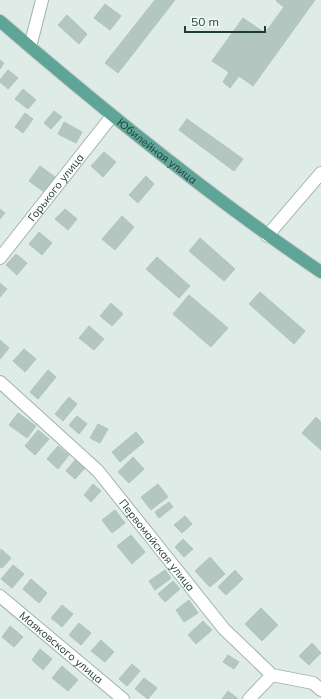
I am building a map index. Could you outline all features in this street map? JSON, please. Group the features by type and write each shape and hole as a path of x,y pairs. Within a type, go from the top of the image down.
{"main road":[{"name":"Юбилейная улица","path":"0,21 112,116 267,236 321,272"}],"street":[{"path":"30,47 42,0"},
{"name":"Горького улица","path":"2,252 112,116"},
{"path":"267,236 321,172"},
{"name":"Первомайская улица","path":"0,382 98,471 224,630 272,675"},
{"name":"Маяковского улица","path":"0,596 123,699"},
{"path":"249,699 272,675 318,682"}],"building":[{"path":"155,0 175,0 118,73 105,63"},
{"path":"315,0 253,86 239,76 230,88 223,82 229,72 212,61 243,18 265,33 284,7 276,1"},
{"path":"105,4 121,16 110,30 94,18"},
{"path":"67,15 87,34 79,44 58,25"},
{"path":"0,60 4,63 0,69"},
{"path":"8,70 18,78 8,89 0,82 0,80"},
{"path":"23,89 36,100 28,109 15,99"},
{"path":"54,111 62,117 51,129 44,123"},
{"path":"25,113 33,119 23,133 15,127"},
{"path":"187,119 243,159 234,171 179,130"},
{"path":"64,122 82,132 76,143 58,134"},
{"path":"104,152 116,162 103,177 91,166"},
{"path":"40,166 55,177 44,192 29,181"},
{"path":"146,176 154,184 138,203 129,195"},
{"path":"0,209 5,213 0,219"},
{"path":"65,209 77,219 68,230 55,219"},
{"path":"122,216 134,227 115,250 102,239"},
{"path":"39,232 52,243 42,255 29,244"},
{"path":"200,238 235,269 224,281 189,251"},
{"path":"16,254 27,263 17,275 6,265"},
{"path":"157,257 190,286 179,298 146,269"},
{"path":"0,283 7,289 0,297"},
{"path":"260,292 305,331 294,344 249,304"},
{"path":"189,295 228,328 211,347 173,314"},
{"path":"111,303 123,314 112,326 100,316"},
{"path":"89,326 104,339 94,350 79,338"},
{"path":"0,340 9,348 0,359"},
{"path":"24,349 36,359 25,372 13,361"},
{"path":"48,370 56,377 38,399 30,392"},
{"path":"69,397 77,404 63,421 55,414"},
{"path":"18,413 36,426 27,438 9,425"},
{"path":"77,416 87,424 79,434 69,425"},
{"path":"316,417 321,422 321,450 302,433"},
{"path":"98,424 108,429 100,443 90,438"},
{"path":"38,430 49,439 35,455 25,446"},
{"path":"136,432 144,442 120,462 112,452"},
{"path":"58,446 69,455 58,469 47,459"},
{"path":"133,457 144,469 129,483 118,472"},
{"path":"75,460 85,468 75,479 66,471"},
{"path":"93,484 101,491 91,502 84,495"},
{"path":"158,484 168,497 151,510 141,497"},
{"path":"169,502 173,507 159,518 155,512"},
{"path":"115,510 125,523 112,533 102,520"},
{"path":"185,516 192,524 182,533 174,525"},
{"path":"131,535 145,552 132,564 117,546"},
{"path":"183,539 193,549 184,557 175,547"},
{"path":"1,549 11,558 2,568 0,567"},
{"path":"210,557 225,574 210,587 195,571"},
{"path":"13,565 24,574 12,588 1,579"},
{"path":"165,570 171,578 155,590 149,581"},
{"path":"235,570 243,579 226,595 218,587"},
{"path":"31,579 47,593 39,603 23,589"},
{"path":"173,581 180,589 165,602 158,594"},
{"path":"189,600 198,613 184,622 176,610"},
{"path":"62,605 73,614 62,627 51,618"},
{"path":"261,608 278,625 262,641 245,624"},
{"path":"203,621 212,630 196,644 188,635"},
{"path":"79,623 91,633 81,645 69,635"},
{"path":"10,626 23,637 14,647 2,637"},
{"path":"101,640 114,652 105,662 91,651"},
{"path":"312,643 321,653 309,665 299,656"},
{"path":"40,649 52,659 43,670 32,660"},
{"path":"228,655 239,662 234,669 223,662"},
{"path":"132,664 140,671 127,686 119,679"},
{"path":"62,666 78,680 68,691 52,678"},
{"path":"144,678 157,688 148,699 135,689"},
{"path":"228,691 237,698 237,699 222,699"}]}
